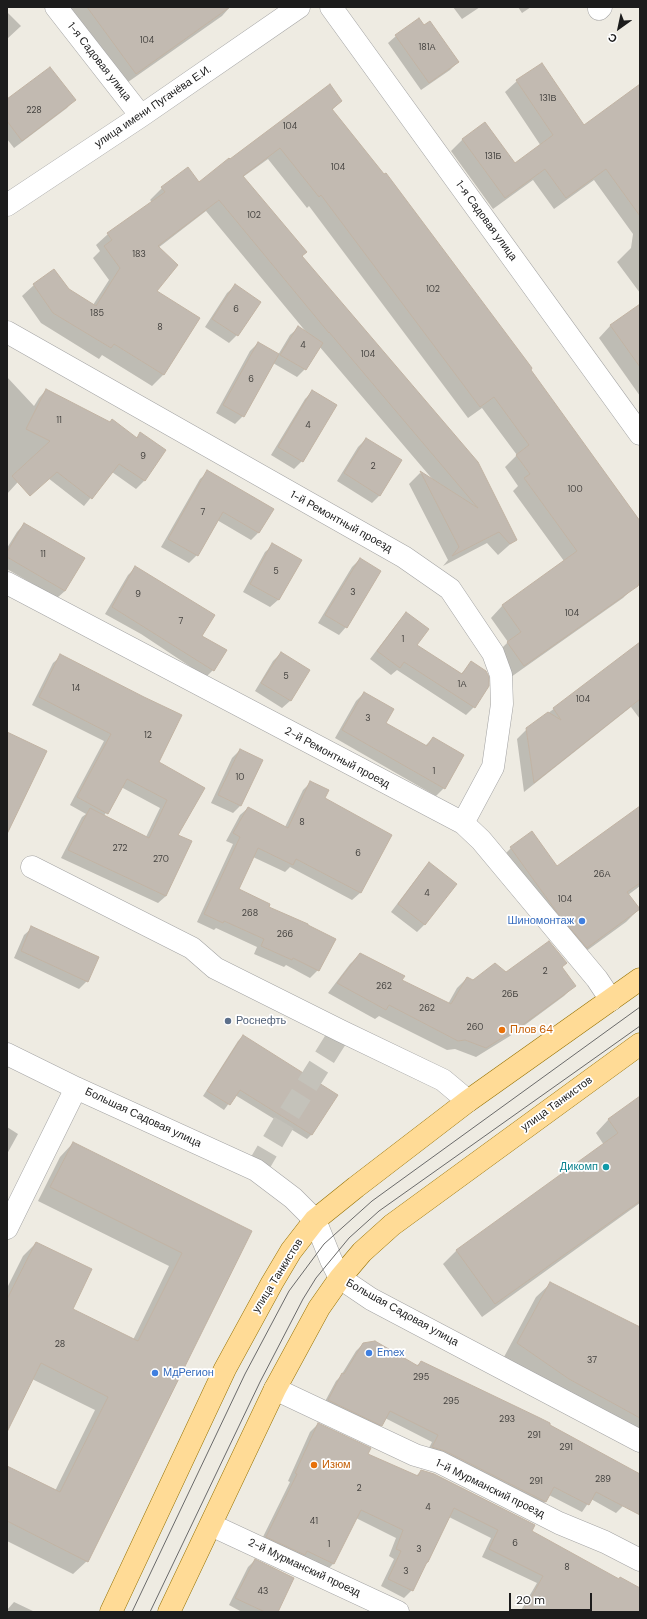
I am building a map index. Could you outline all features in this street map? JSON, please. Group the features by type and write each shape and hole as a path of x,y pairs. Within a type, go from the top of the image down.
{"main road":[{"name":"улица Танкистов","path":"111,1612 225,1369 291,1250 315,1220 468,1101 640,979"},
{"name":"улица Танкистов","path":"169,1612 275,1389 319,1308 340,1278 362,1252 392,1225 640,1044"}],"street":[{"name":"1-я Садовая улица","path":"56,7 141,116"},
{"name":"улица имени Пугачёва Е.И.","path":"7,205 141,116 299,7"},
{"name":"1-я Садовая улица","path":"331,7 640,434"},
{"name":"1-й Ремонтный проезд","path":"7,332 404,557 450,589 493,653 501,675 502,704 493,767 463,823"},
{"name":"2-й Ремонтный проезд","path":"7,583 463,823 486,846 597,979 611,1000"},
{"path":"32,867 192,948 215,968 443,1080 468,1101"},
{"name":"Большая Садовая улица","path":"7,1054 76,1088 256,1170 293,1198 315,1220 340,1278 371,1299 640,1441"},
{"path":"7,1228 76,1088"},
{"name":"1-й Мурманский проезд","path":"275,1389 414,1455 440,1462 559,1523 605,1542 640,1560"},
{"name":"2-й Мурманский проезд","path":"211,1525 398,1612"}],"building":[{"path":"87,7 230,7 136,74"},
{"path":"419,18 424,25 430,21 459,62 429,83 395,35"},
{"path":"542,63 584,125 640,84 640,216 606,169 566,198 545,169 505,198 462,139 485,122 515,163 553,135 516,80"},
{"path":"50,67 76,100 22,141 7,121 7,99"},
{"path":"330,84 342,101 332,109 384,174 386,173 532,368 531,370 640,521 640,581 638,586 524,666 507,642 521,632 502,605 577,551 524,478 530,474 516,455 529,445 494,397 480,407 321,195 319,197 280,148 243,176 307,252 302,256 478,462 517,540 510,544 499,532 452,556 459,547 420,471 478,508 329,333 219,200 158,246 178,265 157,291 200,318 164,375 114,344 111,348 53,313 33,284 54,269 69,289 96,306 120,268 104,246 112,240 107,233 165,192 161,187 188,167 199,182 229,158 230,159"},
{"path":"235,284 261,302 238,336 212,319"},
{"path":"640,304 640,367 610,325"},
{"path":"298,326 323,343 306,370 280,355"},
{"path":"258,342 279,354 244,417 223,405"},
{"path":"46,389 110,422 112,419 137,438 140,432 166,450 145,481 119,464 92,499 57,472 30,496 12,476 50,441 26,429"},
{"path":"312,390 337,405 303,462 278,447"},
{"path":"366,438 402,460 380,496 344,473"},
{"path":"207,470 274,509 259,533 223,512 198,556 168,539"},
{"path":"24,523 85,558 65,591 7,557 7,552"},
{"path":"272,543 302,560 279,600 250,584"},
{"path":"360,558 381,571 347,628 325,615"},
{"path":"135,566 215,615 202,636 227,650 214,671 112,607"},
{"path":"406,612 429,629 417,645 462,674 471,661 486,671 489,677 489,686 475,708 404,662 400,668 377,651"},
{"path":"640,642 640,699 534,783 526,728 548,712 561,720 553,708"},
{"path":"281,652 310,670 291,701 261,683"},
{"path":"60,654 182,715 159,762 205,788 178,835 192,841 166,896 68,850 90,808 149,838 167,800 127,779 108,814 77,797 111,734 39,697"},
{"path":"364,692 394,709 386,723 427,746 433,737 464,755 445,789 342,730"},
{"path":"7,732 47,751 7,834"},
{"path":"240,749 263,760 241,806 218,795"},
{"path":"310,781 329,790 325,798 392,835 361,893 296,859 293,865 258,848 239,889 270,904 269,907 308,924 336,939 319,971 293,958 292,960 261,946 264,939 224,921 223,923 204,914 240,837 233,833 248,807 288,828"},
{"path":"640,806 640,883 627,892 640,909 587,948 559,915 510,847 532,831 557,866"},
{"path":"429,862 457,884 425,925 398,904"},
{"path":"31,926 99,957 88,982 21,951"},
{"path":"549,941 567,963 562,967 576,986 521,1026 486,1048 465,1040 458,1041 389,1005 386,1010 337,983 360,953 405,976 402,980 451,1004 467,977 473,980 495,963 506,972"},
{"path":"243,1035 338,1095 312,1135 240,1090 230,1105 207,1091"},
{"name":"Дикомп","path":"640,1096 640,1201 495,1304 456,1250 618,1133 608,1119"},
{"path":"73,1142 252,1231 88,1562 7,1521 7,1466 60,1492 108,1397 41,1363 7,1432 7,1299 36,1242 92,1269 73,1309 138,1341 182,1253 50,1187"},
{"path":"550,1282 640,1327 640,1418 569,1379 517,1343"},
{"path":"375,1341 418,1366 421,1361 550,1423 550,1425 640,1474 640,1515 596,1492 589,1505 554,1487 546,1502 445,1451 432,1447 438,1435 390,1411 382,1426 328,1400 342,1373 344,1374 363,1343"},
{"path":"318,1423 371,1448 368,1454 418,1476 421,1470 434,1474 535,1525 532,1531 619,1579 620,1577 640,1588 640,1612 523,1612 543,1576 489,1549 498,1530 454,1508 413,1591 388,1579 401,1551 396,1549 403,1530 361,1510 334,1564 307,1551 305,1555 266,1537 297,1474 295,1473"},
{"path":"255,1559 294,1578 278,1612 265,1612 235,1598"}],"tunnel":[{"path":"256,1170 341,1031"}],"tram line":[{"path":"132,1612 245,1374 289,1291 324,1244 372,1201 640,1007"},
{"path":"150,1612 260,1382 303,1299 316,1278 349,1238 379,1211 640,1026"}],"place":[{"name":"Шиномонтаж","path":"582,921"},
{"name":"Роснефть","path":"228,1021"},
{"name":"Плов 64","path":"502,1030"},
{"name":"Дикомп","path":"606,1167"},
{"name":"Emex","path":"369,1353"},
{"name":"МдРегион","path":"155,1373"},
{"name":"Изюм","path":"314,1465"}]}
